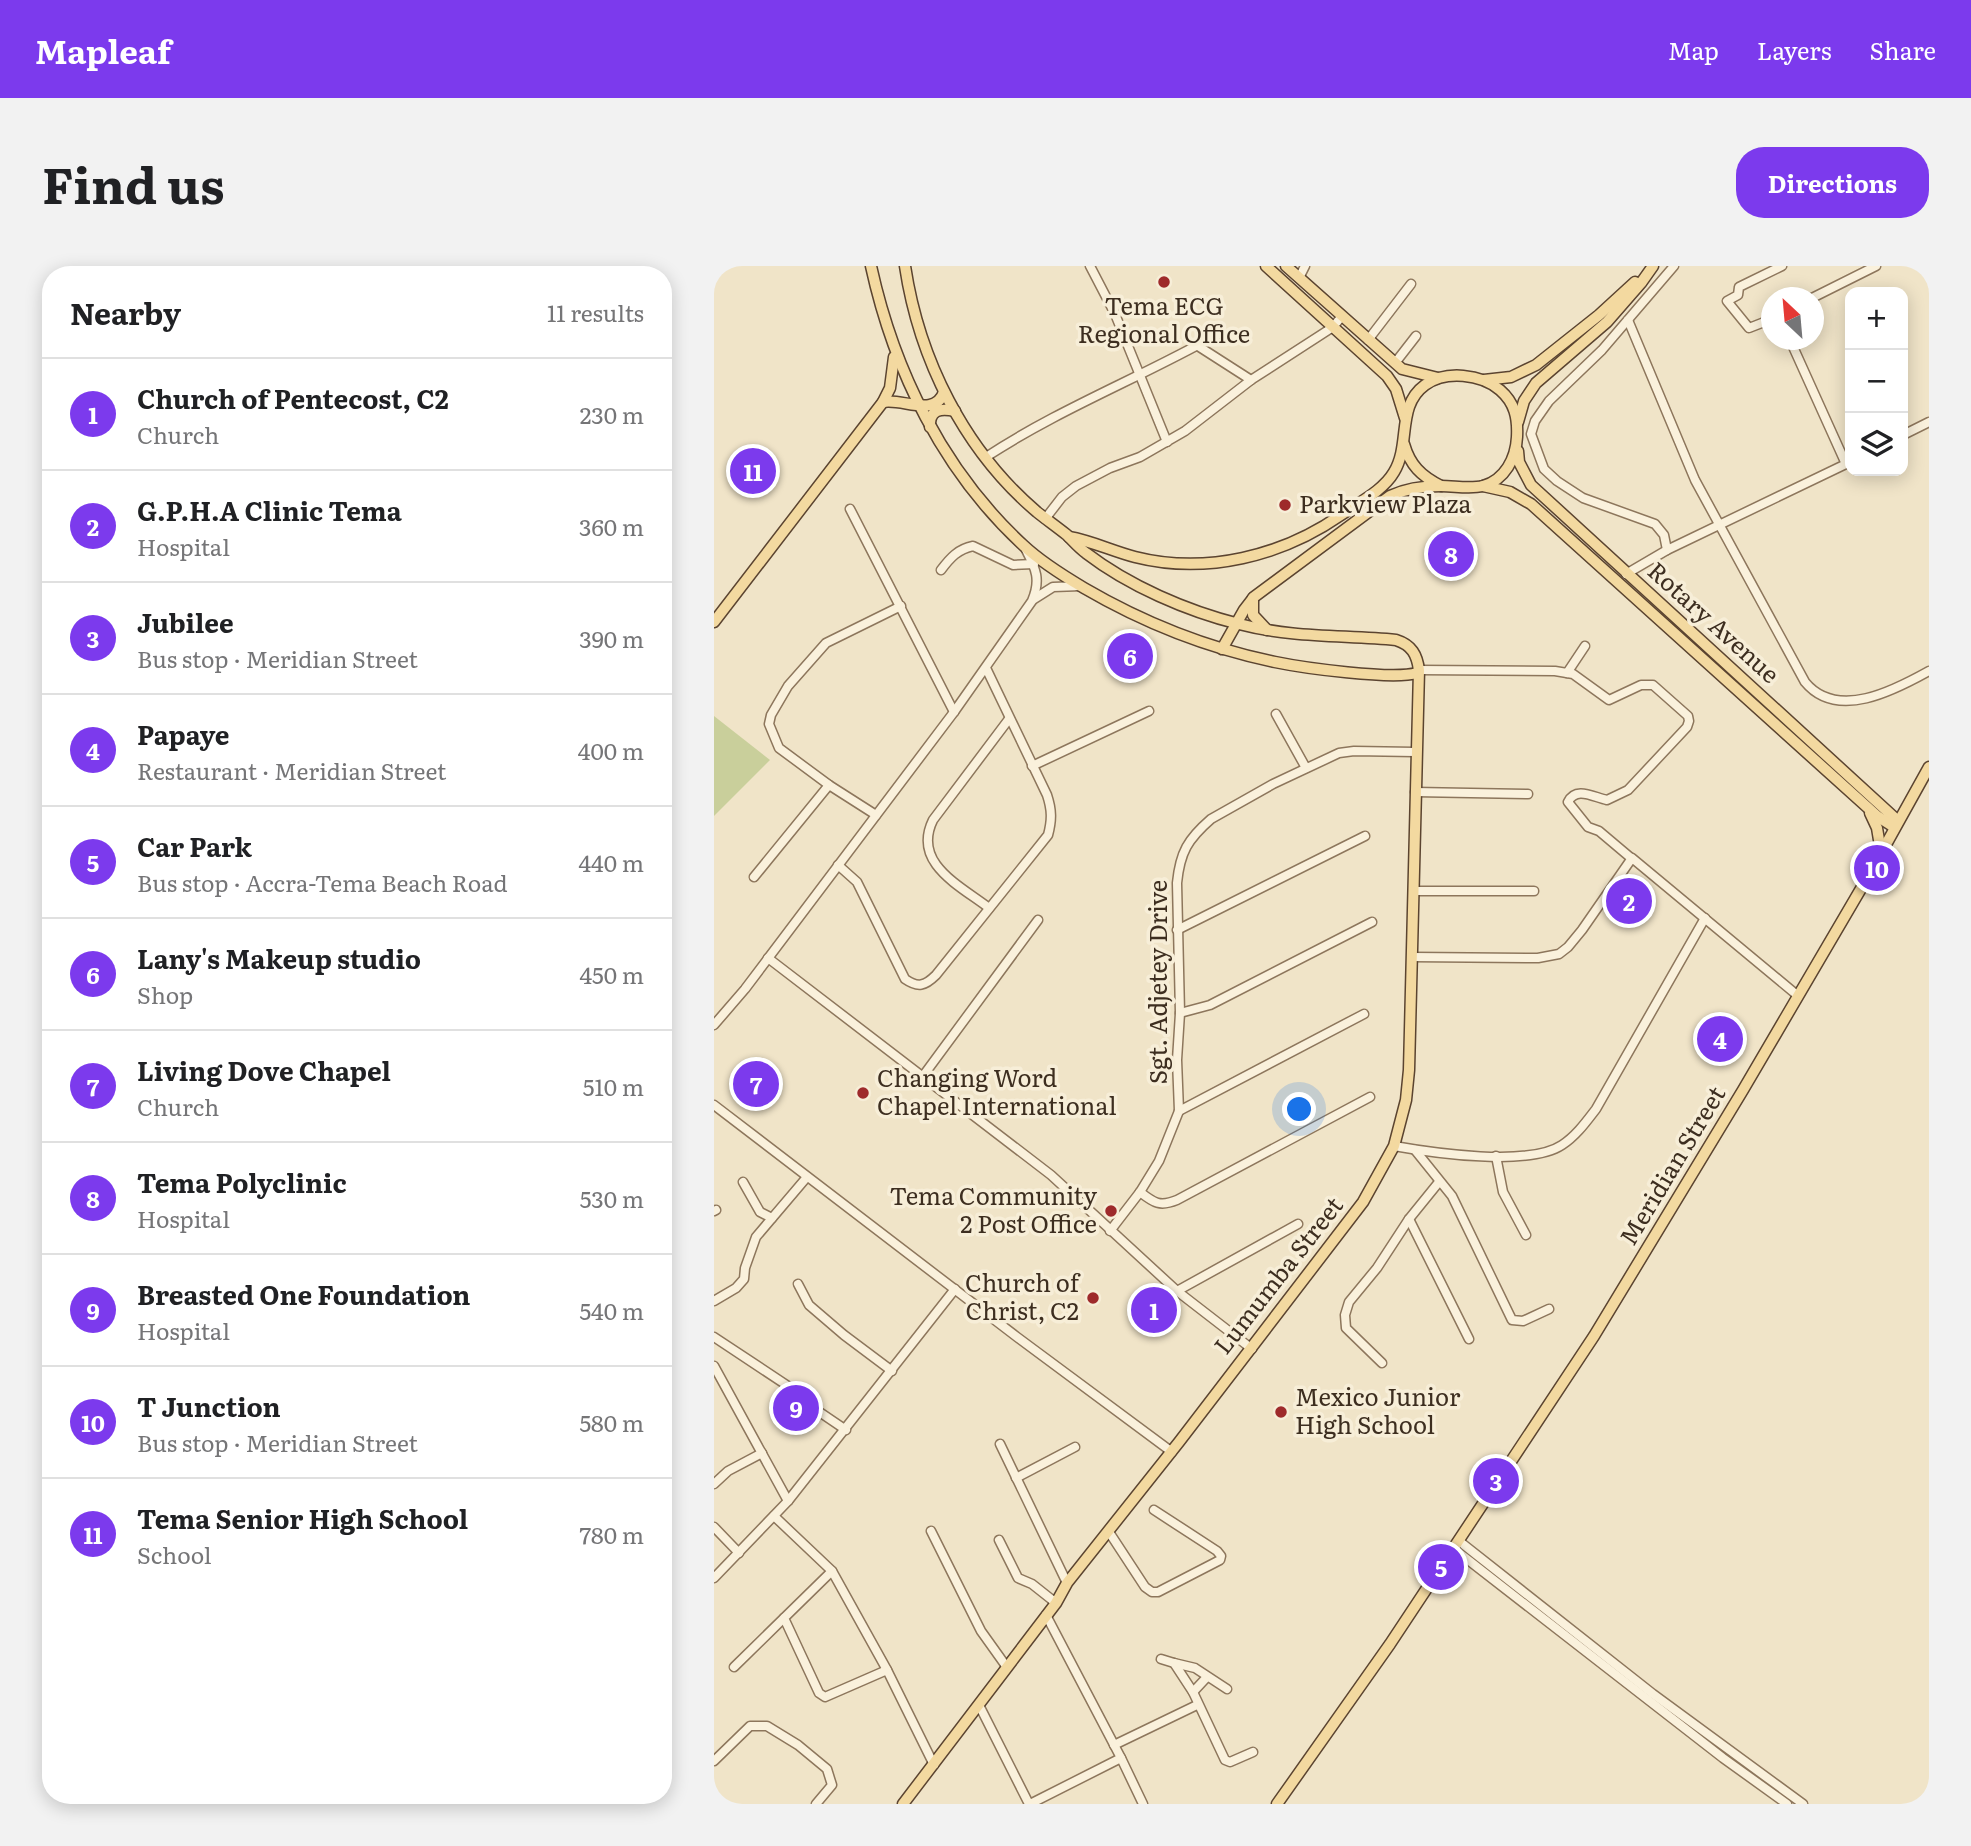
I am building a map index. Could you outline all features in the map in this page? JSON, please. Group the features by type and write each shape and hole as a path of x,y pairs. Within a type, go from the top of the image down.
{"main road":[{"path":"871,266 878,302 894,352 930,427 962,476 992,513 1044,563 1136,617 1222,649 1299,667 1409,676 1418,672 1415,653 1396,640 1288,635 1237,624 1200,612 1134,582 1085,552 1021,498 986,457 955,411 944,392 915,321 905,266"},
{"path":"1069,537 1135,557 1178,563 1222,562 1263,554 1314,532 1382,485 1395,471 1404,443 1405,418 1392,382 1266,266"},
{"path":"1286,266 1368,340 1410,372 1438,378 1464,377 1483,380 1511,377 1536,365 1599,315 1652,267"},
{"path":"1222,649 1254,597 1390,496 1412,489 1483,486 1500,477 1507,469 1517,446 1518,422 1524,401 1536,383 1606,322 1642,283 1652,267"},
{"path":"714,622 883,402 890,388 894,352"},
{"path":"1405,418 1416,394 1438,378"},
{"path":"1483,380 1505,394 1514,408 1518,422"},
{"path":"883,402 929,407 944,392"},
{"path":"930,427 935,411 955,411"},
{"path":"1404,443 1407,454 1419,473 1441,486"},
{"name":"Rotary Avenue","path":"1517,446 1519,462 1531,485 1875,798 1896,824"},
{"name":"Rotary Avenue","path":"1483,486 1510,492 1531,504 1867,807 1896,824"},
{"path":"1254,597 1253,615 1267,631"},
{"path":"1677,636 1686,627"},
{"name":"Lumumba Street","path":"904,1803 1056,1603 1067,1583 1172,1452 1363,1202 1394,1146 1402,1121 1409,1070 1418,672"},
{"name":"Meridian Street","path":"1278,1804 1456,1545 1594,1336 1743,1090 1929,767"},
{"path":"1875,798 1890,804 1908,804"},
{"path":"1867,807 1877,828 1881,854"}],"street":[{"path":"1090,266 1115,314 1167,442"},
{"path":"1300,278 1305,266"},
{"path":"1667,550 1664,535 1655,524 1583,498 1556,481 1544,469 1531,433 1535,421 1549,401 1587,365 1674,266"},
{"path":"1761,323 1749,328 1727,301 1738,295 1739,287 1782,266"},
{"path":"1824,292 1876,266"},
{"path":"1368,340 1410,284"},
{"path":"1045,519 1062,497 1076,486 1110,468 1140,457 1185,431 1251,380 1333,327 1342,316"},
{"path":"1628,320 1687,462 1719,526 1812,691 1830,699 1869,698 1888,692 1929,671"},
{"path":"986,457 1056,416 1140,376 1218,334"},
{"path":"1395,363 1416,336"},
{"path":"1198,346 1251,380"},
{"path":"1795,350 1845,457"},
{"path":"1908,432 1929,422"},
{"path":"1626,574 1667,550 1845,464"},
{"path":"850,509 954,712"},
{"path":"941,570 952,556 973,546 1013,565 1034,564"},
{"path":"714,1025 954,712 1032,601 1038,581 1034,564 1024,546"},
{"path":"1032,601 1053,587 1081,586"},
{"path":"876,815 779,748 769,724 788,686 826,643 901,606"},
{"path":"1567,673 1585,646"},
{"path":"838,865 857,882 905,979 913,985 926,984 1048,835 1052,822 1051,808 986,668"},
{"path":"1418,672 1530,669 1567,673 1583,680 1609,700 1641,685 1653,685 1688,716 1686,727 1628,790 1607,800 1581,793 1570,797 1570,807 1588,827 1599,831 1646,868 1797,995"},
{"path":"1032,766 1149,711"},
{"path":"1276,714 1306,768"},
{"path":"989,908 932,862 926,849 927,831 1009,719"},
{"name":"Sgt. Adjetey Drive","path":"1110,1231 1140,1192 1159,1161 1179,1111 1179,861 1195,832 1211,819 1325,759 1347,752 1415,752"},
{"path":"754,877 829,785"},
{"path":"1415,792 1528,793"},
{"path":"1177,930 1365,836"},
{"path":"1412,957 1538,958 1559,954 1582,930 1631,858"},
{"path":"1413,891 1534,891"},
{"path":"1394,1146 1496,1156 1534,1155 1562,1146 1596,1109 1705,918"},
{"path":"923,1076 1038,920"},
{"path":"1180,1013 1210,1005 1372,922"},
{"path":"768,958 1051,1175 1177,1291 1252,1349"},
{"path":"1179,1111 1364,1014"},
{"path":"1140,1192 1156,1204 1166,1205 1370,1097"},
{"path":"714,1105 1172,1452"},
{"path":"1415,1150 1452,1196 1512,1320 1523,1321 1549,1309"},
{"path":"1496,1156 1503,1192 1526,1235"},
{"path":"714,1301 736,1288 744,1279 756,1237 807,1177"},
{"path":"743,1182 760,1212 772,1217"},
{"path":"1382,1363 1346,1328 1345,1315 1349,1302 1439,1182"},
{"path":"1409,1219 1469,1339"},
{"path":"1177,1291 1298,1224"},
{"path":"798,1284 809,1305 892,1371"},
{"path":"714,1578 788,1501 955,1289"},
{"path":"714,1337 803,1396 818,1411 846,1430"},
{"path":"714,1366 788,1501"},
{"path":"1000,1444 1067,1583"},
{"path":"1016,1478 1075,1447"},
{"path":"714,1484 728,1471 762,1452"},
{"path":"1109,1532 1145,1587 1152,1592 1157,1592 1220,1560 1221,1556 1217,1551 1154,1510"},
{"path":"774,1516 832,1571 887,1670 934,1765"},
{"path":"714,1527 738,1553"},
{"path":"931,1531 981,1631 1006,1666"},
{"path":"999,1540 1018,1578 1032,1584 1056,1603"},
{"path":"1456,1545 1723,1758 1787,1804"},
{"path":"1456,1545 1684,1718 1803,1804"},
{"path":"734,1667 832,1571"},
{"path":"1046,1615 1143,1804"},
{"path":"784,1618 823,1697 887,1670"},
{"path":"1161,1659 1195,1668 1227,1689"},
{"path":"1174,1663 1193,1692 1225,1760 1230,1762 1253,1752"},
{"path":"1193,1692 1207,1677"},
{"path":"979,1705 1029,1804 1121,1758"},
{"path":"1114,1745 1197,1705"},
{"path":"714,1761 750,1726 767,1726 798,1745 827,1769 832,1785 816,1804"}],"green space":[{"path":"714,716 770,760 714,816"}],"place":[{"name":"Tema ECG Regional Office","path":"1164,282"},
{"name":"Tema Senior High School","path":"753,471"},
{"name":"Parkview Plaza","path":"1285,505"},
{"name":"Tema Polyclinic","path":"1451,554"},
{"name":"Lany's Makeup studio","path":"1130,656"},
{"name":"T Junction","path":"1877,868"},
{"name":"G.P.H.A Clinic Tema","path":"1629,901"},
{"name":"Papaye","path":"1720,1039"},
{"name":"Living Dove Chapel","path":"756,1084"},
{"name":"Changing Word Chapel International","path":"863,1093"},
{"name":"Tema Community 2 Post Office","path":"1111,1211"},
{"name":"Church of Christ, C2","path":"1093,1298"},
{"name":"Church of Pentecost, C2","path":"1154,1310"},
{"name":"Breasted One Foundation","path":"796,1408"},
{"name":"Mexico Junior High School","path":"1281,1412"},
{"name":"Jubilee","path":"1496,1481"},
{"name":"Car Park","path":"1441,1567"}]}
